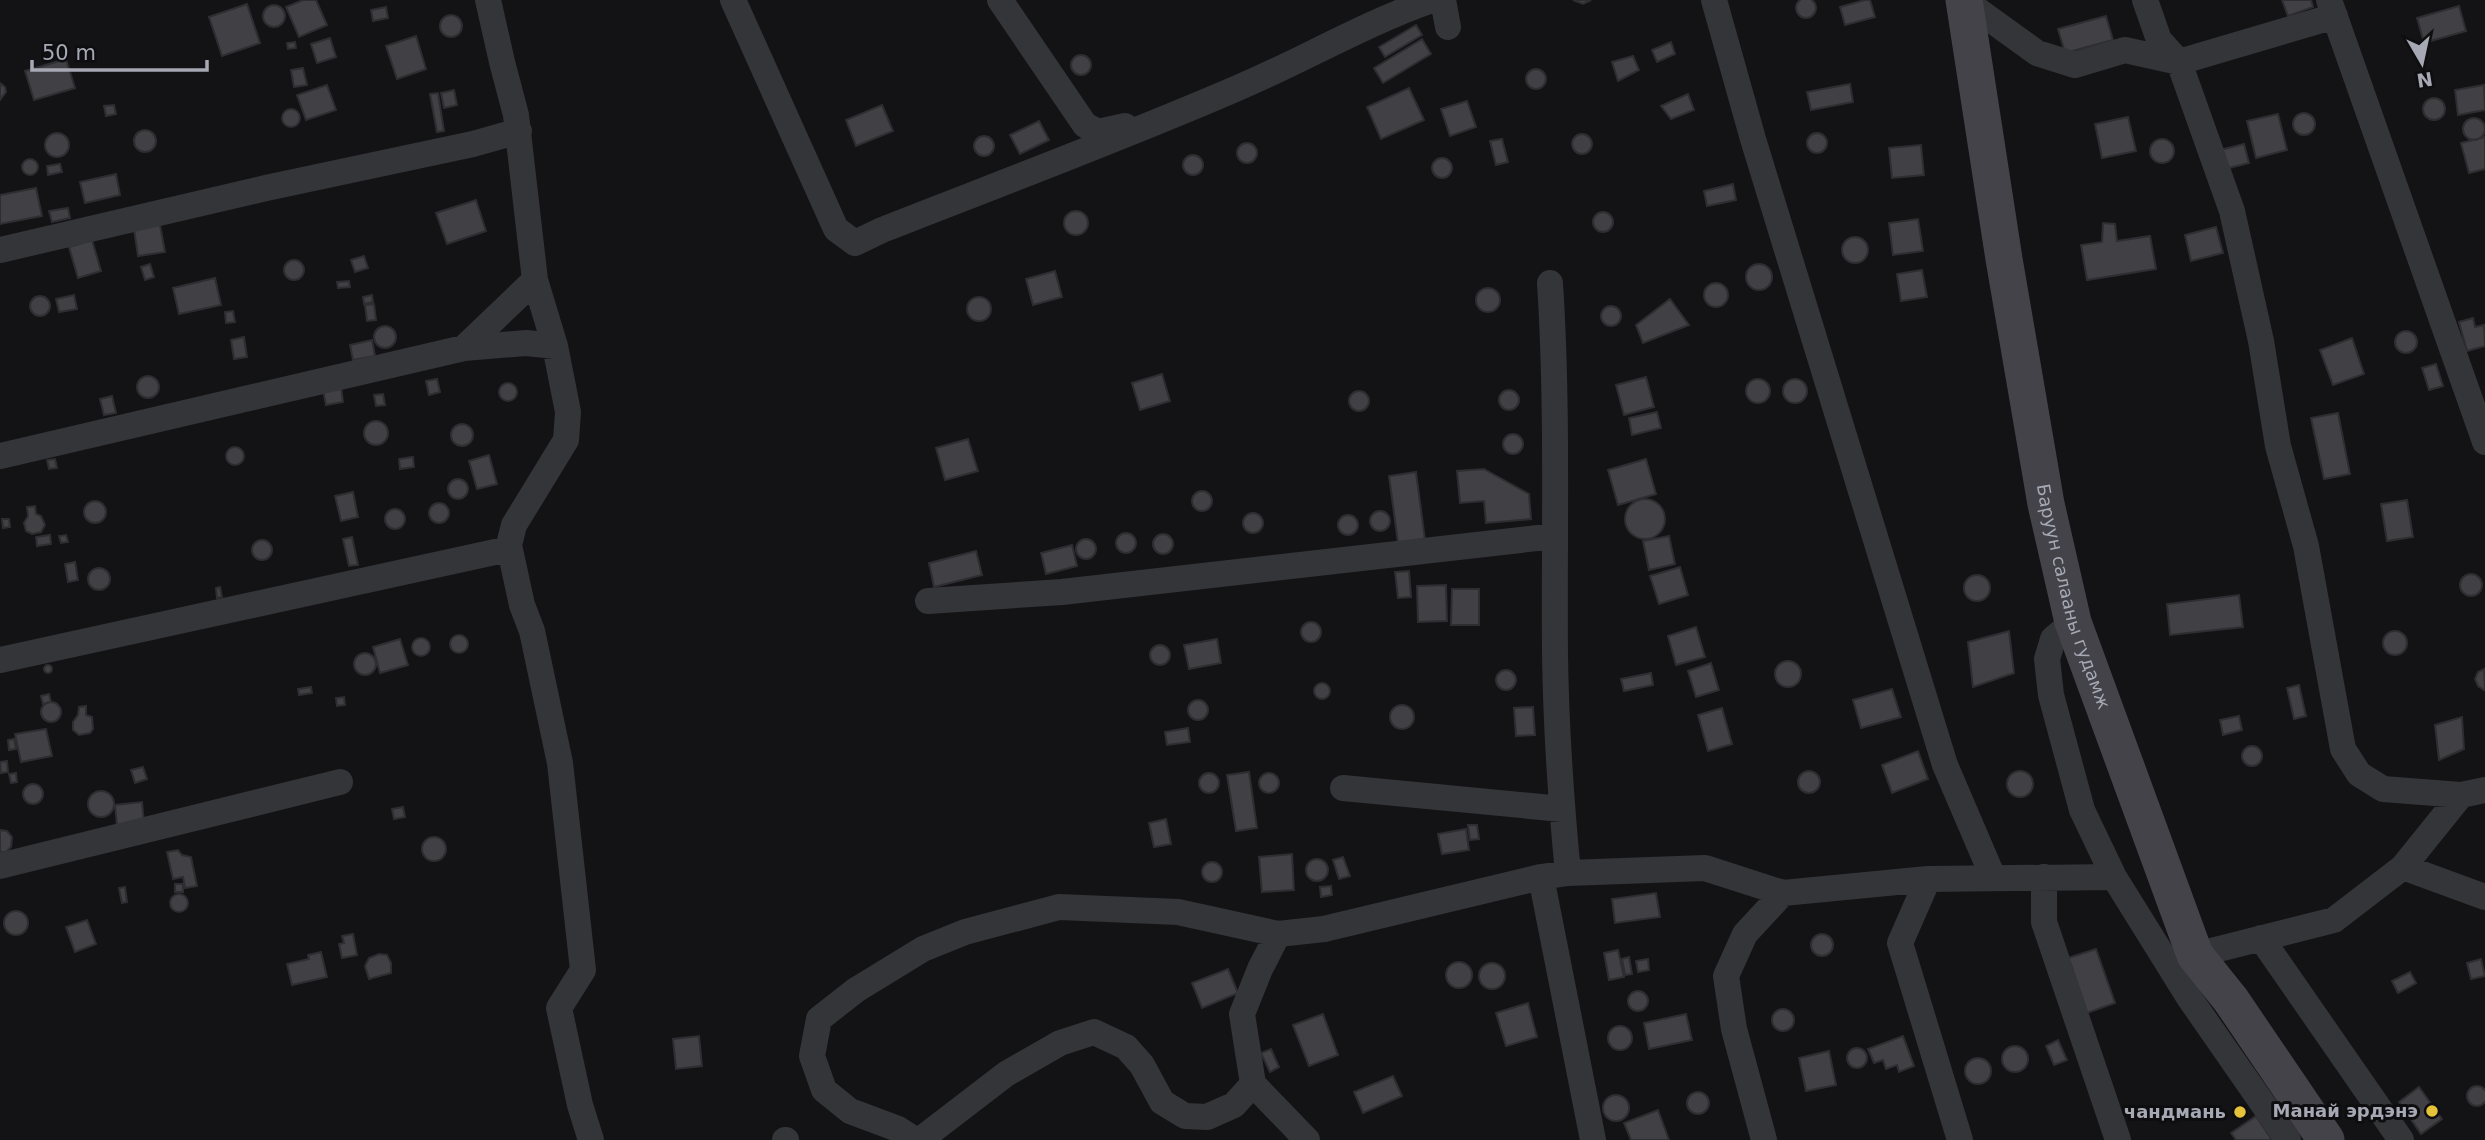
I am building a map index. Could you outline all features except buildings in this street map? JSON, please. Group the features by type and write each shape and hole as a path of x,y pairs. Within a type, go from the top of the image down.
{"main road":[{"name":"Баруун салааны гудамж","path":"1964,0 2004,259 2046,504 2073,622 2195,955 2231,1000 2288,1121 2326,1140"}],"street":[{"path":"488,0 519,131 535,280 555,345 568,412 566,440 514,525 509,549 522,605 532,631 560,763 583,970 559,1008 580,1105 591,1140"},
{"path":"733,0 836,229 855,243 1188,110 1282,69 1393,13 1432,0"},
{"path":"1000,0 1085,125 1098,132 1188,110"},
{"path":"1443,0 1448,27"},
{"path":"1714,0 1753,139 1945,765 1993,877"},
{"path":"1964,0 2037,53 2075,65 2125,50 2179,62 2332,8 2485,442"},
{"path":"2145,0 2159,40 2179,62 2232,211 2261,341 2278,446 2306,547 2343,749 2359,774 2383,789 2473,793"},
{"path":"0,250 266,188 473,144 519,131"},
{"path":"464,348 535,280"},
{"path":"1550,282 1555,356 1555,658 1562,809 1568,873"},
{"path":"0,456 464,348 526,343 555,345"},
{"path":"928,601 1062,592 1555,536"},
{"path":"0,660 509,549"},
{"path":"2073,622 2053,639 2048,659 2051,695 2082,810 2114,877 2188,996 2288,1121"},
{"path":"0,866 340,782"},
{"path":"1343,788 1562,809"},
{"path":"2195,955 2334,920 2403,867 2473,793"},
{"path":"2403,867 2485,897"},
{"path":"1253,1084 1234,1105 1207,1117 1185,1116 1162,1102 1142,1065 1126,1047 1094,1032 1060,1043 1006,1074 918,1140 898,1129 850,1111 824,1090 813,1056 818,1019 856,990 923,949 965,932 1059,907 1178,912 1278,934 1324,929 1541,877 1568,873 1705,868 1783,893 1928,879 2114,877"},
{"path":"1541,877 1592,1140"},
{"path":"2044,877 2044,922 2118,1140"},
{"path":"1928,879 1900,943 1960,1140"},
{"path":"1764,1140 1734,1029 1726,976 1745,934 1783,893"},
{"path":"1278,934 1242,1014 1253,1084 1307,1140"},
{"path":"2261,938 2401,1140"}],"place":[{"name":"Манай эрдэнэ","path":"2432,1111"},
{"name":"чандмань","path":"2240,1112"}]}
